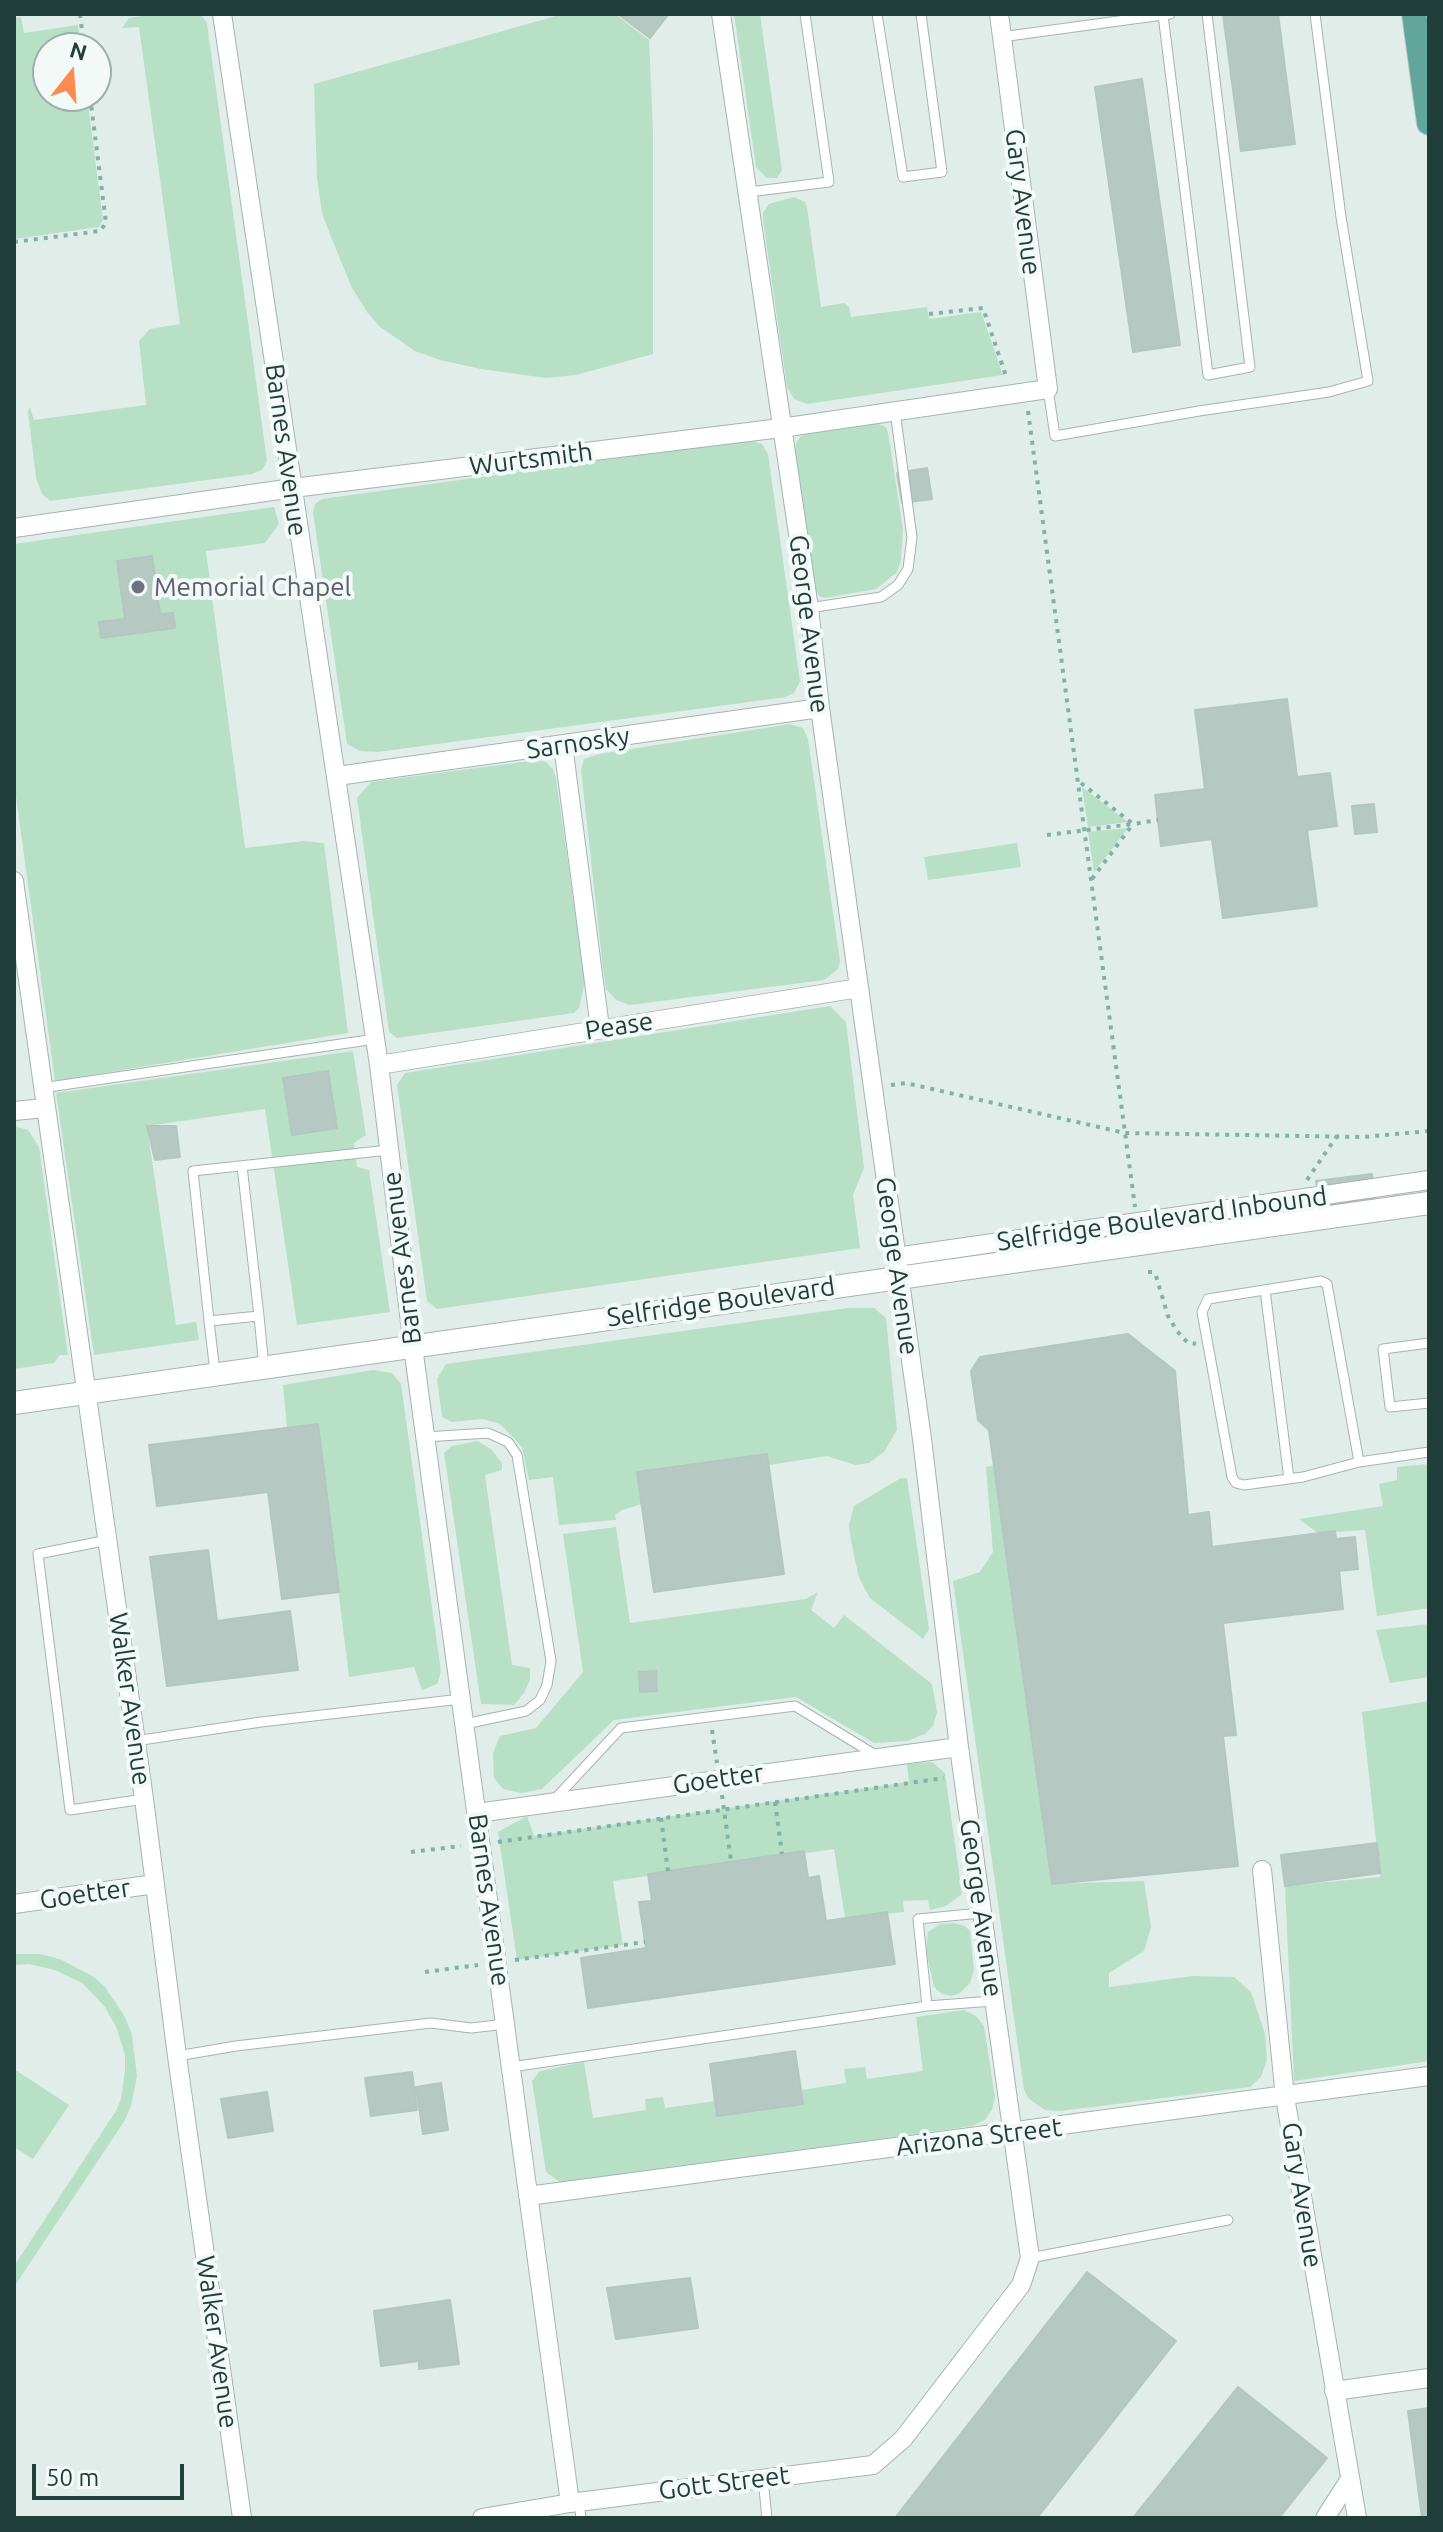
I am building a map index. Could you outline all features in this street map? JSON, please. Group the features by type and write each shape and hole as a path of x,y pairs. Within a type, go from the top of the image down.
{"main road":[{"path":"1414,14 1429,123"}],"street":[{"name":"Barnes Avenue","path":"222,14 379,1065 413,1347 528,2196 577,2507"},
{"name":"George Avenue","path":"721,14 809,608 820,708 922,1439 981,1913 1030,2258"},
{"name":"Gary Avenue","path":"999,14 1048,389"},
{"name":"Wurtsmith","path":"14,528 293,488 781,428 1048,389"},
{"name":"Sarnosky","path":"337,776 820,708"},
{"path":"563,745 600,1028"},
{"name":"Walker Avenue","path":"14,881 242,2518"},
{"name":"Pease","path":"379,1065 859,988"},
{"path":"14,1111 45,1108"},
{"name":"Selfridge Boulevard Inbound","path":"897,1267 1429,1180"},
{"name":"Selfridge Boulevard","path":"14,1403 413,1347 897,1267 1177,1240 1429,1203"},
{"name":"Goetter","path":"477,1813 959,1747"},
{"name":"Gary Avenue","path":"1262,1870 1285,2097 1357,2518"},
{"name":"Goetter","path":"14,1904 155,1884"},
{"name":"Arizona Street","path":"528,2196 1429,2076"},
{"name":"Gott Street","path":"482,2518 873,2465 903,2439 1021,2285 1030,2258"},
{"path":"1334,2391 1429,2378"},
{"path":"1325,2518 1350,2479"}],"lane":[{"path":"749,192 829,182 805,14"},
{"path":"877,14 903,177 942,172 921,14"},
{"path":"1001,37 1166,15 1208,375 1250,367 1207,14"},
{"path":"1048,389 1055,436 1329,392 1368,381 1341,217 1315,14"},
{"path":"809,608 881,597 898,585 908,569 912,537 895,411"},
{"path":"42,1088 375,1039"},
{"path":"215,1376 193,1171 389,1150"},
{"path":"242,1166 264,1369"},
{"path":"1359,1462 1330,1287 1321,1281 1208,1299 1202,1312 1232,1477 1236,1483 1244,1485 1303,1477 1359,1462 1429,1452"},
{"path":"1265,1290 1289,1479"},
{"path":"209,1321 259,1316"},
{"path":"1429,1343 1383,1349 1390,1407 1429,1403"},
{"path":"425,1437 488,1433 508,1442 517,1455 551,1661 547,1685 540,1700 526,1711 465,1724"},
{"path":"108,1540 38,1554 70,1810 144,1799"},
{"path":"135,1741 261,1722 462,1699"},
{"path":"552,1802 621,1728 795,1706 877,1756"},
{"path":"927,2006 918,1919 981,1913"},
{"path":"511,2067 927,2006 993,2001"},
{"path":"177,2056 431,2023 471,2028 506,2024"},
{"path":"1030,2258 1228,2220"},
{"path":"763,2479 767,2518"}],"path":[{"path":"14,242 100,231 106,223 92,112"},
{"path":"929,314 983,308 1019,394 1086,830 1135,1213"},
{"path":"1079,782 1133,824"},
{"path":"1047,835 1158,820"},
{"path":"1092,879 1133,824"},
{"path":"873,1087 906,1083 1125,1133 1363,1137 1429,1131"},
{"path":"1300,1190 1337,1136"},
{"path":"1148,1272 1156,1276 1168,1316 1177,1331 1187,1342 1199,1344"},
{"path":"411,1852 963,1775"},
{"path":"775,1802 782,1854"},
{"path":"661,1818 668,1871"},
{"path":"425,1972 645,1942"}],"green space":[{"path":"157,14 200,14 207,23 267,461 262,470 252,474 50,501 42,494 36,478 30,407 34,420 146,405 139,341 150,329 180,324 139,27 122,28 129,18"},
{"path":"563,14 615,14 649,40 653,131 653,354 576,375 546,378 481,369 415,351 380,327 367,312 352,288 331,237 322,213 317,178 314,84"},
{"path":"734,14 760,14 782,170 777,178 767,178 756,167"},
{"path":"21,17 24,33 78,25 79,32 32,32 32,112 89,112 103,220 99,227 14,239 14,18"},
{"path":"794,197 805,202 807,207 821,307 844,303 849,307 851,317 927,307 929,319 981,312 1003,375 807,404 794,399 787,387 763,213 769,204"},
{"path":"874,422 886,427 888,432 903,529 901,560 897,572 876,589 825,598 819,596 816,590 796,443 808,432"},
{"path":"748,440 762,444 768,454 800,682 794,693 786,697 378,752 360,751 347,744 313,512 315,504 322,499"},
{"path":"274,507 279,524 265,543 206,551 245,848 304,841 324,843 348,1033 55,1081 14,782 14,544"},
{"path":"790,724 803,728 808,739 840,961 838,969 824,980 630,1005 616,1000 606,989 603,968 581,770 584,759 599,754"},
{"path":"537,760 546,762 556,778 585,982 579,1008 574,1013 397,1038 389,1032 357,798 371,782"},
{"path":"1082,787 1128,822 1088,827"},
{"path":"1128,828 1094,872 1088,832"},
{"path":"1017,843 1021,867 928,880 924,857"},
{"path":"830,1006 846,1022 864,1168 853,1195 860,1248 437,1309 427,1301 397,1085 405,1073"},
{"path":"353,1051 366,1135 354,1143 357,1167 369,1170 390,1312 297,1325 265,1109 147,1126 176,1325 196,1322 199,1340 94,1355 56,1093"},
{"path":"14,1126 28,1130 39,1147 68,1355 60,1355 54,1363 14,1369"},
{"path":"848,1308 874,1308 886,1318 897,1430 884,1452 869,1463 855,1465 827,1456 769,1465 766,1454 638,1472 642,1504 622,1510 615,1515 616,1520 559,1525 553,1477 529,1480 522,1447 500,1424 483,1419 452,1422 442,1417 437,1379 446,1364"},
{"path":"373,1370 392,1373 401,1384 441,1672 437,1684 422,1690 414,1667 349,1677 318,1425 287,1428 283,1385"},
{"path":"477,1441 491,1449 502,1463 502,1470 485,1475 512,1665 530,1668 530,1680 514,1705 481,1704 444,1453 452,1446"},
{"path":"1429,1464 1429,1608 1377,1616 1365,1530 1318,1533 1299,1519 1383,1506 1379,1484 1397,1480 1397,1467"},
{"path":"994,1465 1052,1884 1144,1881 1151,1927 1144,1951 1109,1973 1109,1987 1193,1976 1234,1977 1251,1992 1265,2034 1267,2059 1261,2077 1250,2087 1061,2111 1045,2110 1028,2098 1024,2090 953,1581 980,1572 993,1552 986,1467"},
{"path":"901,1478 907,1478 929,1629 923,1639 870,1598 859,1578 851,1541 849,1525 854,1506"},
{"path":"616,1527 630,1623 806,1599 818,1592 811,1610 834,1628 844,1615 932,1684 937,1712 933,1726 925,1734 907,1741 874,1743 796,1697 614,1720 542,1789 521,1793 503,1789 494,1778 493,1753 500,1736 536,1728 583,1672 563,1534"},
{"path":"1429,1624 1429,1677 1390,1683 1376,1630"},
{"path":"1429,1701 1429,2061 1294,2081 1285,1886 1380,1877 1362,1712"},
{"path":"932,1762 945,1773 962,1894 946,1906 930,1910 928,1900 903,1901 904,1912 845,1918 834,1849 613,1881 623,1945 517,1960 498,1832 527,1816 534,1836 909,1782 907,1764"},
{"path":"954,1923 970,1931 974,1970 970,1983 952,1996 942,1994 934,1987 926,1951 928,1932 940,1924"},
{"path":"14,1954 41,1954 62,1960 94,1977 105,1987 125,2017 132,2035 137,2076 125,2120 14,2287 14,2266 116,2111 121,2099 125,2055 117,2029 105,2007 82,1983 55,1970 29,1964 14,1965"},
{"path":"964,2010 976,2016 984,2026 995,2097 992,2110 985,2120 972,2126 574,2182 561,2183 546,2172 532,2081 540,2071 584,2062 593,2118 646,2110 645,2099 663,2097 665,2108 715,2101 718,2116 803,2104 801,2090 846,2083 844,2069 865,2067 867,2079 923,2071 916,2017"},
{"path":"14,2069 69,2105 33,2159 14,2147"}],"building":[{"path":"618,14 666,14 668,15 650,38"},
{"path":"1223,14 1278,14 1295,144 1241,151"},
{"path":"1142,79 1180,345 1133,352 1095,87"},
{"path":"927,468 932,499 902,503 897,473"},
{"name":"Memorial Chapel","path":"152,556 160,614 173,613 175,628 101,638 99,622 125,619 117,561"},
{"path":"1287,699 1297,777 1330,773 1337,826 1307,830 1317,906 1223,918 1212,839 1161,846 1155,795 1205,789 1195,710"},
{"path":"1374,804 1377,832 1355,834 1352,806"},
{"path":"328,1071 337,1128 292,1135 283,1078"},
{"path":"147,1126 176,1126 180,1157 155,1160"},
{"path":"1372,1174 1376,1208 1322,1216 1316,1181"},
{"path":"1128,1334 1175,1371 1188,1515 1209,1512 1212,1547 1335,1531 1336,1539 1355,1537 1358,1569 1339,1571 1343,1609 1223,1623 1236,1735 1223,1736 1238,1866 1052,1884 989,1430 978,1420 971,1371 980,1357"},
{"path":"318,1424 339,1592 282,1599 268,1492 157,1506 149,1445"},
{"path":"767,1454 784,1574 654,1592 637,1472"},
{"path":"208,1550 217,1621 290,1611 298,1670 167,1686 150,1557"},
{"path":"656,1671 657,1691 640,1692 639,1672"},
{"path":"1377,1843 1380,1873 1285,1886 1281,1855"},
{"path":"804,1851 808,1878 819,1876 826,1921 887,1912 895,1964 588,2008 581,1958 646,1948 639,1902 652,1901 648,1874"},
{"path":"795,2051 803,2104 717,2116 710,2064"},
{"path":"412,2072 417,2110 371,2116 365,2078"},
{"path":"441,2083 448,2130 423,2134 416,2087"},
{"path":"267,2092 273,2131 228,2138 221,2099"},
{"path":"1087,2272 1176,2341 1037,2518 895,2518"},
{"path":"690,2278 698,2328 616,2339 607,2288"},
{"path":"450,2300 459,2364 419,2369 419,2361 381,2366 374,2311"},
{"path":"1238,2387 1327,2458 1279,2518 1133,2518"},
{"path":"1429,2408 1429,2518 1422,2518 1408,2411"}],"place":[{"name":"Memorial Chapel","path":"138,587"}]}
